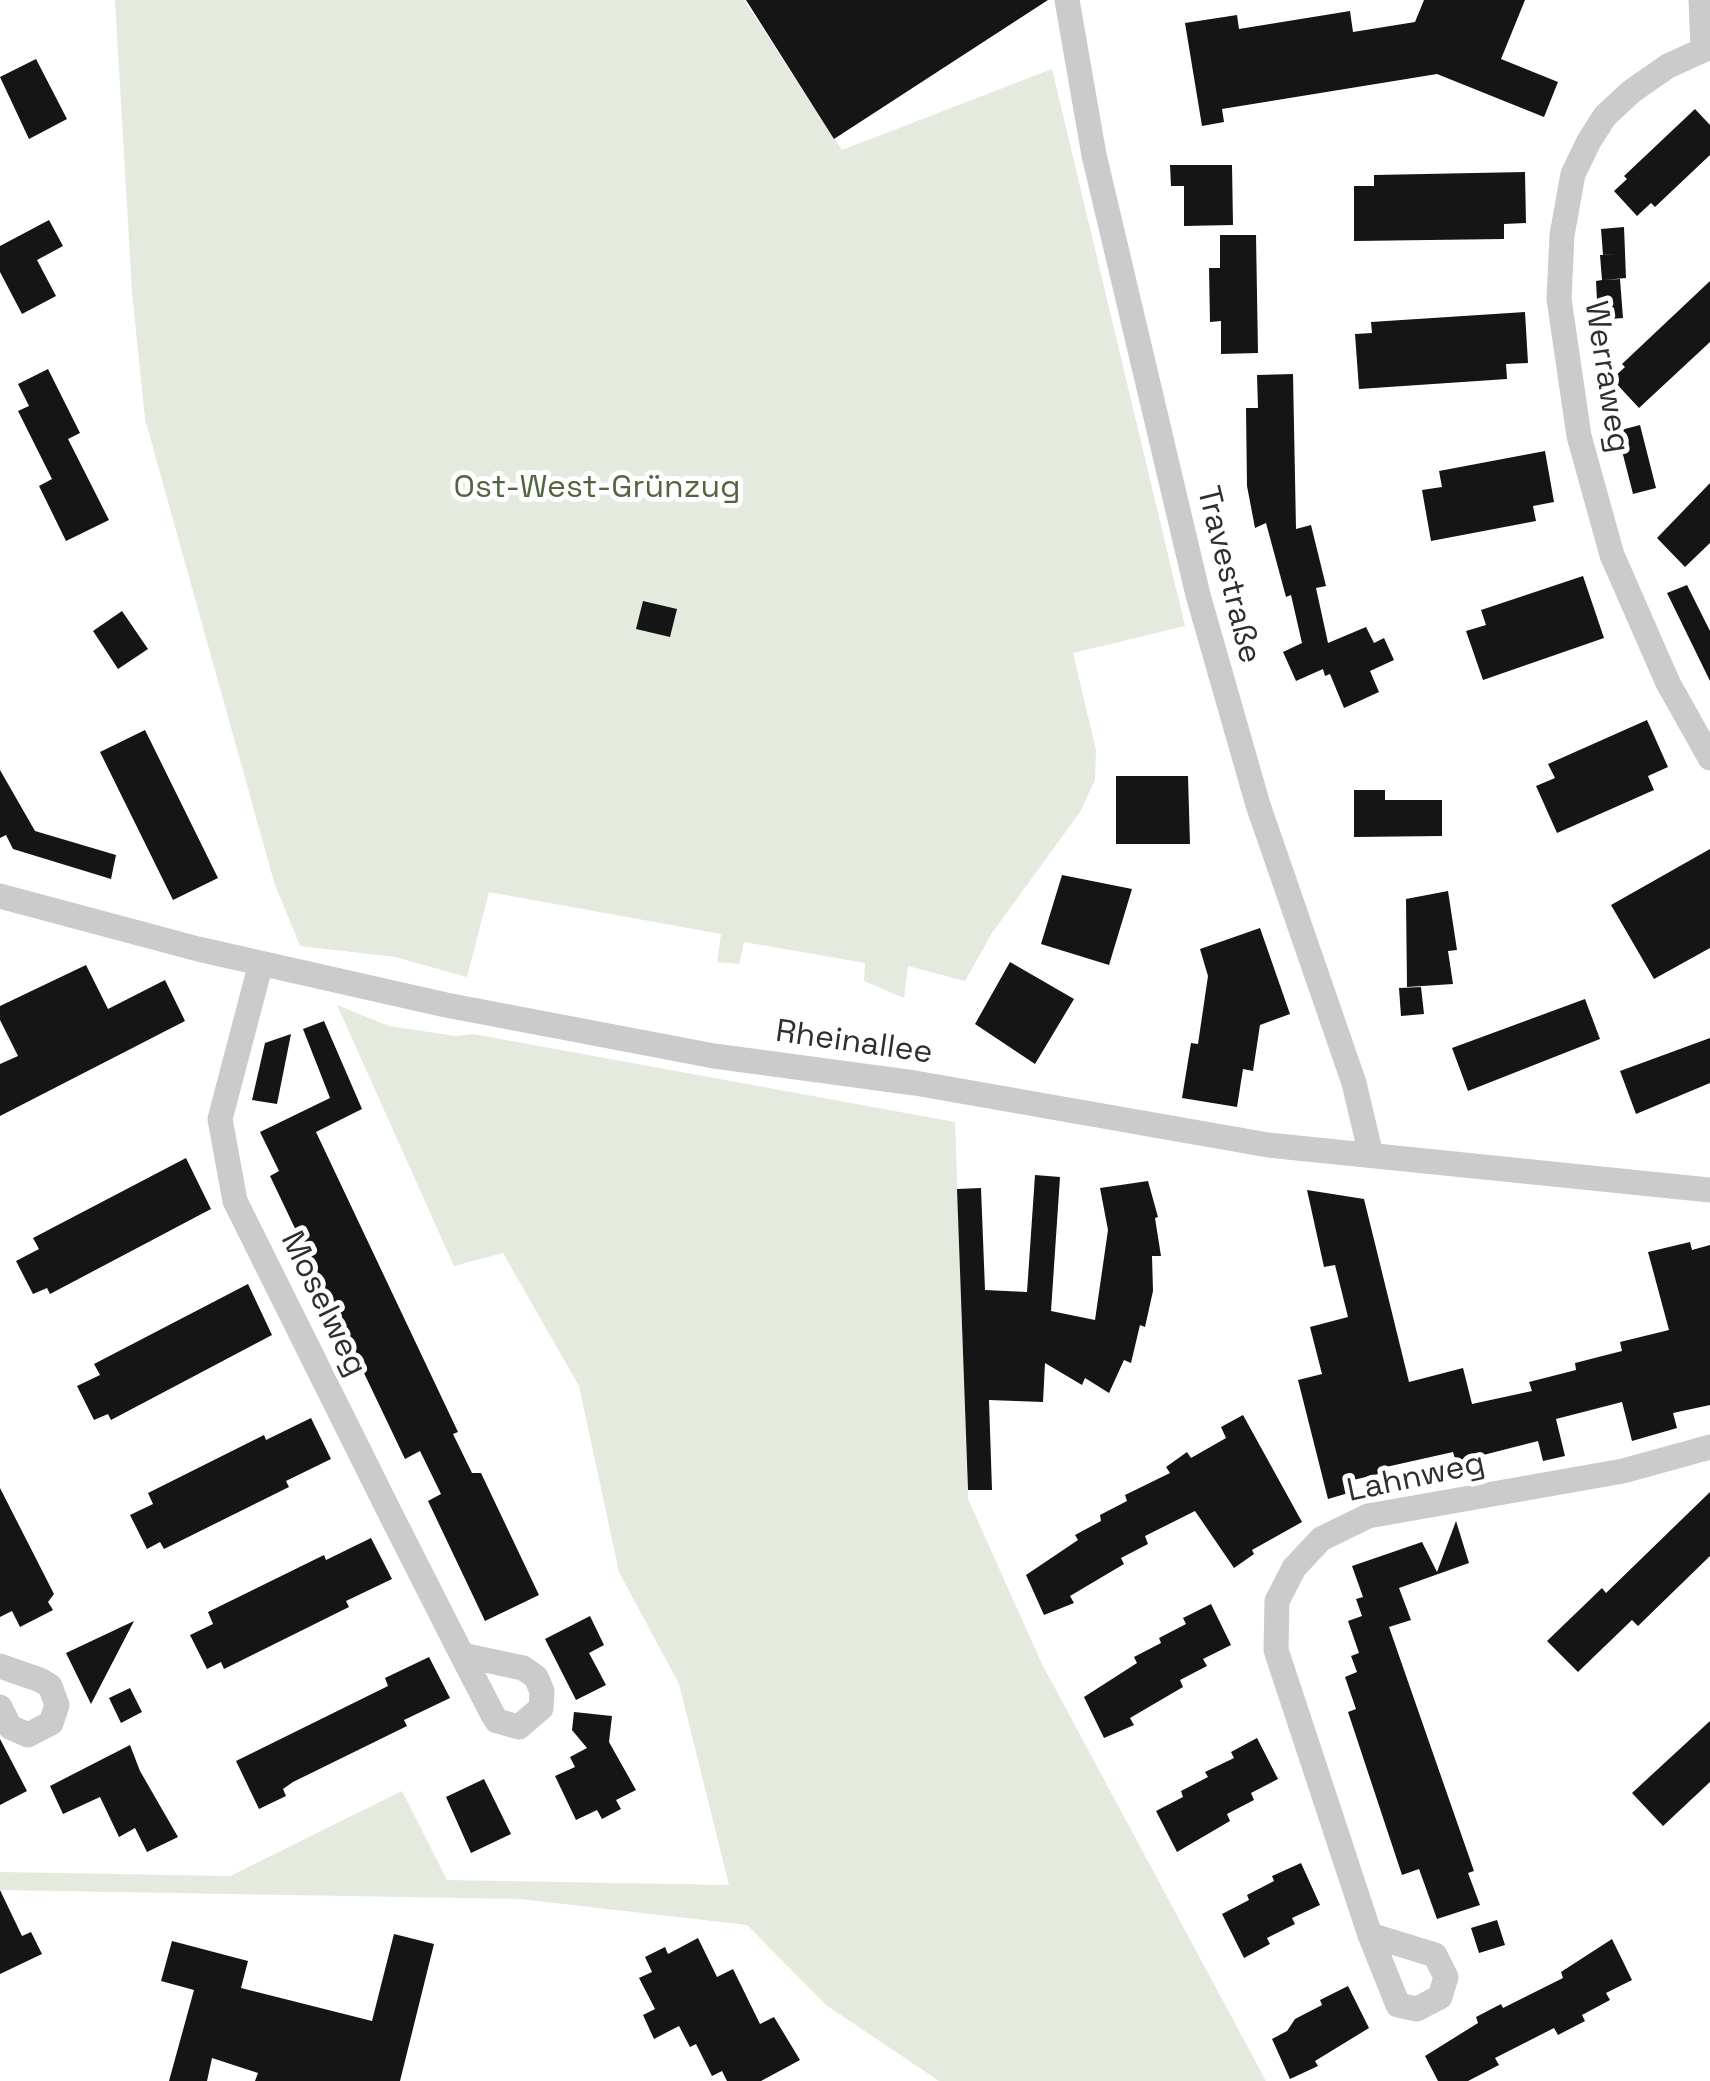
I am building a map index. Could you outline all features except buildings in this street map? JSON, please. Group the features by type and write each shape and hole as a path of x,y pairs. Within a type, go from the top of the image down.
{"street":[{"name":"Travestraße","path":"1067,0 1094,155 1198,595 1258,805 1354,1083 1371,1154"},
{"path":"1701,0 1706,47"},
{"name":"Werraweg","path":"1706,47 1632,91 1604,116 1589,141 1573,174 1562,235 1559,299 1579,436 1612,555 1660,668 1710,758"},
{"name":"Rheinallee","path":"0,896 261,963 446,1005 714,1056 915,1083 1268,1144 1710,1190"},
{"name":"Moselweg","path":"261,963 220,1119 235,1201 462,1655"},
{"name":"Lahnweg","path":"1370,1936 1276,1650 1277,1601 1294,1568 1321,1540 1368,1516 1623,1472 1710,1447"},
{"path":"0,1666 50,1686 57,1705 51,1723 28,1736 10,1726 0,1706"}],"green space":[{"name":"Ost-West-Grünzug","path":"115,0 744,0 842,150 1052,69 1185,626 1073,653 1096,750 1095,780 1080,812 992,933 965,981 908,966 904,998 864,981 865,963 744,942 739,964 717,962 721,934 489,892 467,977 395,957 300,946 274,882 145,419 132,292"},
{"path":"337,1005 389,1026 455,1036 473,1034 955,1122 968,1499 1042,1664 1266,2081 939,2081 826,2005 747,1925 520,1899 0,1890 0,1872 230,1876 402,1791 447,1880 729,1885 679,1684 619,1572 579,1386 503,1253 454,1266"}]}
